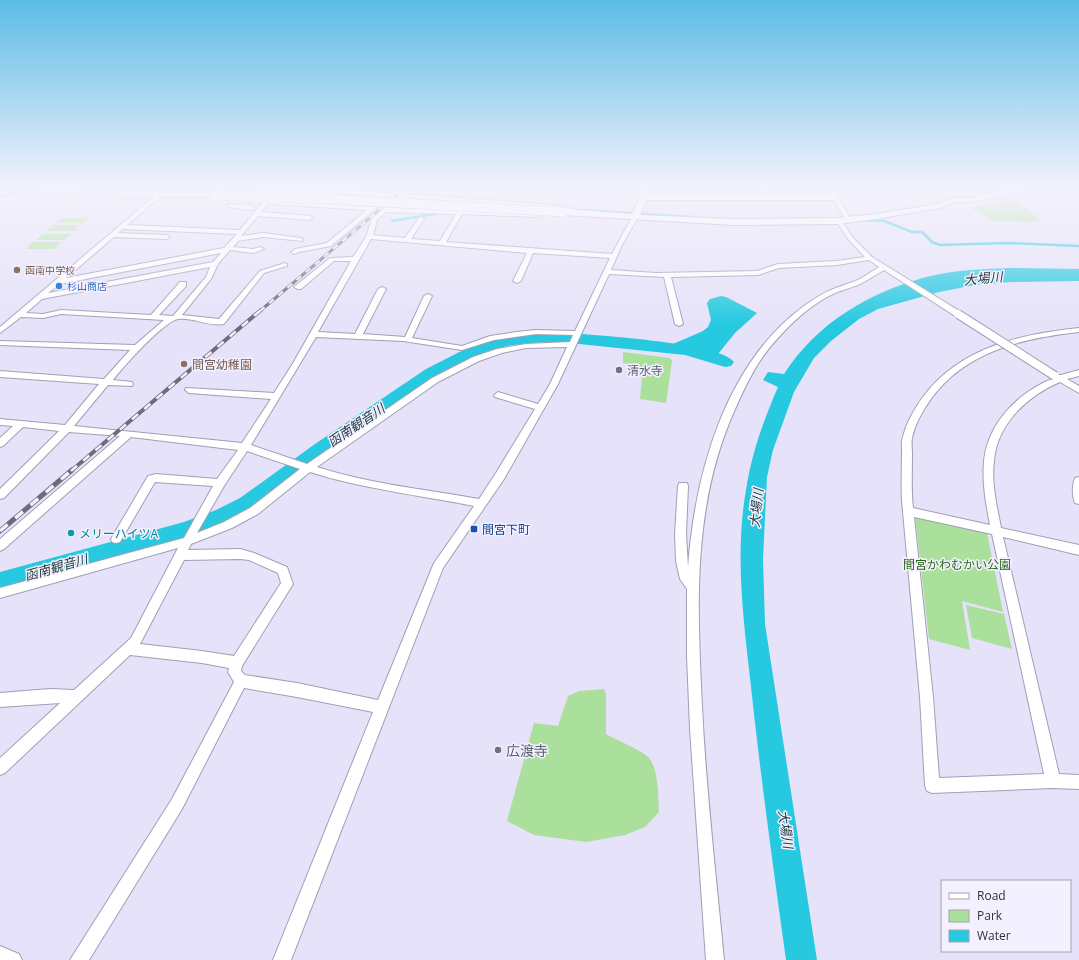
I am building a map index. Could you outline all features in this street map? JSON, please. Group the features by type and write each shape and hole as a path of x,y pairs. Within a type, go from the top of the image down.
{"street":[{"path":"0,495 67,428 137,348 161,326 174,318 209,278 215,264 240,234"},
{"path":"294,252 297,250 329,245 342,234"},
{"path":"0,768 128,649 140,634 198,521 220,483 245,447 276,396 370,234"},
{"path":"407,240 411,234"},
{"path":"441,244 447,234"},
{"path":"282,960 438,566 514,453 540,408 573,344 626,234"},
{"path":"849,234 861,250 887,269 1079,390"},
{"path":"0,331 113,235 167,237"},
{"path":"236,239 263,235 301,240"},
{"path":"369,237 531,251 614,256"},
{"path":"56,282 227,249 253,251 261,249"},
{"path":"517,281 531,251"},
{"path":"298,287 332,259 355,259"},
{"path":"607,272 667,274 758,273 778,266 837,264 866,259"},
{"path":"40,297 215,264"},
{"path":"19,314 43,316 61,312 221,322 262,272 285,265"},
{"path":"715,960 697,748 692,586 693,560 702,490 715,442 732,402 757,358 773,338 805,308 828,294 861,280 876,271 887,269"},
{"path":"667,274 678,324"},
{"path":"153,317 183,284"},
{"path":"358,336 382,289"},
{"path":"408,339 428,296"},
{"path":"1079,330 1018,338 970,358 952,370 934,388 923,403 908,436 906,466 908,511 930,731 932,786 1053,781 1079,782"},
{"path":"313,334 408,339 462,348 494,338 516,334 536,332 578,332"},
{"path":"0,343 137,348"},
{"path":"0,593 189,539 228,525 254,511 307,468 435,380 476,359 500,351 526,346 573,344"},
{"path":"1053,781 988,489 990,452 999,428 1016,406 1037,389 1058,377 1079,373"},
{"path":"0,374 129,384"},
{"path":"189,390 276,396"},
{"path":"498,395 540,408"},
{"path":"0,422 245,447 337,477 481,503"},
{"path":"0,444 21,424"},
{"path":"0,546 129,434"},
{"path":"116,539 152,479 156,478 220,483"},
{"path":"1079,481 1079,500"},
{"path":"683,486 682,552 684,574 686,580 692,586"},
{"path":"908,511 1079,550"},
{"path":"181,555 240,554 250,556 283,570 287,584 237,663 234,672 241,680 381,707"},
{"path":"128,649 202,657 237,663"},
{"path":"79,960 177,804 241,680"},
{"path":"0,700 50,696 76,697"},
{"path":"0,955 13,960"}],"green space":[{"path":"43,234 71,234 64,240 36,240"},
{"path":"33,242 61,242 54,249 26,249"},
{"path":"623,352 670,358 672,361 666,403 640,399 642,377 638,375 638,365 623,363"},
{"name":"間宮かわむかい公園","path":"915,516 987,533 1003,612 962,601 970,650 929,639"},
{"path":"966,605 1004,614 1012,649 972,638"},
{"path":"604,689 606,694 606,734 635,748 649,758 655,770 659,812 645,827 625,835 586,842 534,835 507,821 534,723 558,726 568,696 579,691"}],"water":[{"name":"大場川","path":"1011,268 1079,269 1079,281 1011,282 975,285 939,292 878,309 859,319 831,341 814,358 794,392 773,450 767,477 763,559 765,624 817,960 786,960 758,748 741,584 741,537 748,476 759,437 778,387 763,380 768,372 784,374 797,356 828,325 864,301 926,277 968,270"},
{"path":"721,296 726,297 757,313 735,333 718,354 725,358 721,365 681,353 655,350 655,345 673,344 703,331 708,327 711,320 707,303 710,299"}],"waterway":[{"path":"924,234 932,242 940,245 1008,243 1079,246"},
{"name":"函南観音川","path":"0,583 187,530 224,516 248,504 322,449 432,373 483,347 506,341 529,338 560,337 685,350 700,353 725,362"}],"railway":[{"path":"260,311 351,234"},
{"path":"71,471 261,310"},
{"path":"0,531 72,470"}],"place":[{"name":"函南中学校","path":"17,270"},
{"name":"杉山商店","path":"59,286"},
{"name":"間宮幼稚園","path":"184,364"},
{"name":"清水寺","path":"619,370"},
{"name":"間宮下町","path":"474,529"},
{"name":"メリーハイツA","path":"71,533"},
{"name":"広渡寺","path":"498,750"}]}
